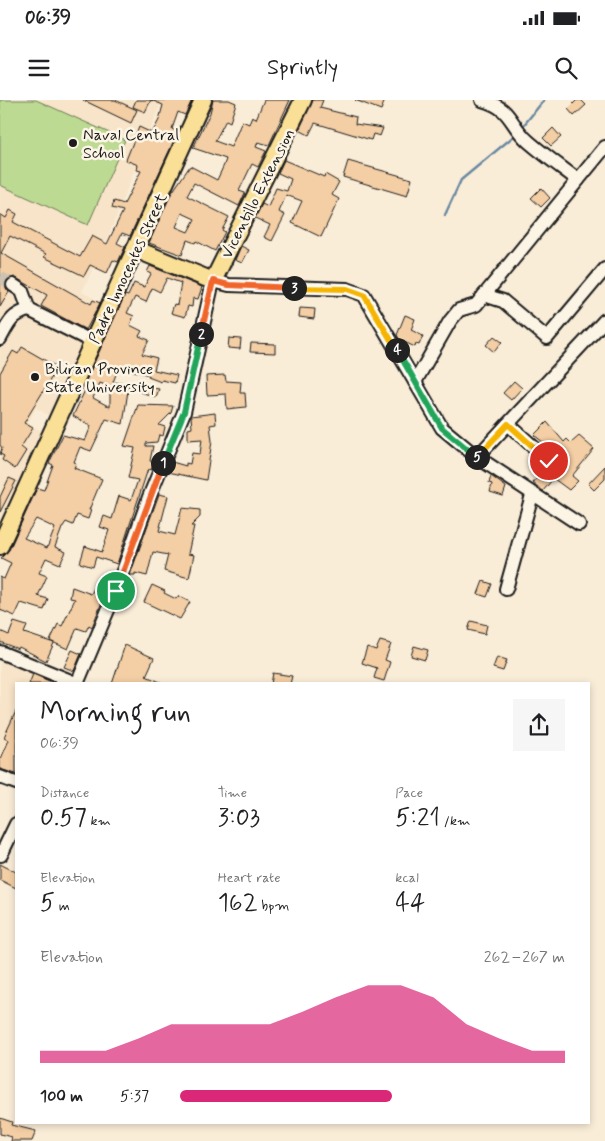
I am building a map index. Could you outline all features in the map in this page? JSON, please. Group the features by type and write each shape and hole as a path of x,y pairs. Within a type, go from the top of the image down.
{"main road":[{"name":"Padre Innocentes Street","path":"0,546 203,100"},
{"name":"Vicentillo Extension","path":"213,281 303,100"},
{"path":"136,249 213,281"}],"street":[{"path":"482,100 492,103 509,114 527,140 578,180"},
{"path":"415,382 459,310 476,305 605,147"},
{"path":"484,295 503,301 547,338 605,269"},
{"path":"213,281 229,285 347,289 364,295 442,428 477,457 532,495 579,524"},
{"name":"Vicentillo Extension","path":"78,682 116,591 149,497 184,412 213,281"},
{"path":"13,285 22,291 29,310"},
{"path":"0,339 10,319 19,312 29,310 93,342"},
{"path":"477,457 605,320"},
{"path":"508,424 549,461"},
{"path":"506,589 532,495"},
{"path":"0,652 72,682"},
{"path":"0,777 15,783"},
{"path":"1,855 15,826"}],"shaded area":[{"path":"0,100 162,100 107,240 82,292 104,304 51,417 36,408 28,423 43,432 0,526"},
{"path":"0,658 60,682 15,682 15,777 0,771"}],"green space":[{"name":"Naval Central School","path":"0,100 36,100 125,140 88,225 0,185"}],"building":[{"path":"83,100 115,100 137,110 131,123"},
{"path":"136,100 151,100 145,112 133,107"},
{"path":"151,100 192,100 185,115 178,112 172,129 178,132 130,236 122,233 117,243 125,247 118,262 113,260 107,273 90,265 84,276 44,257 46,254 10,236 1,253 91,304 93,300 100,303 86,330 41,306 47,295 14,277 6,281 6,288 9,292 0,307 0,214 6,218 10,210 17,214 13,222 80,257 92,236 107,244 123,211 112,208 114,201 124,204 141,171 137,170 138,165 126,160 139,127 152,133 159,120 163,105"},
{"path":"213,100 229,100 236,103 230,122 226,120 215,141 231,147 242,121 249,124 252,117 256,119 264,100 290,100 269,145 258,142 256,147 266,151 258,167 252,164 239,191 245,193 239,206 194,183 187,196 229,217 222,230 225,232 215,251 196,241 195,243 187,240 182,255 149,243 171,194 190,166 217,180 226,159 193,148 210,113","holes":["182,213 195,219 188,232 176,227"]},
{"path":"313,100 323,100 320,108 356,117 355,124 383,128 380,136 373,134 371,140 315,123 309,135 299,130"},
{"path":"355,100 385,100 381,110"},
{"path":"577,100 581,100 586,105 574,116 568,109"},
{"path":"553,128 561,137 551,146 543,138"},
{"path":"284,160 324,177 325,174 339,182 332,195 339,199 321,237 292,223 302,201 286,195 279,212 285,215 272,241 264,237 270,225 255,218 262,204 268,207 276,188 287,191 291,179 278,173"},
{"path":"348,161 412,179 407,196 343,177"},
{"path":"541,188 550,198 541,207 531,198"},
{"path":"241,246 249,250 242,263 235,260"},
{"path":"150,266 202,287 198,299 193,298 192,307 188,306 185,317 171,313 174,304 177,305 181,283 167,278 160,292 152,288 146,302 135,297 127,313 134,316 130,325 142,331 139,336 149,340 142,354 157,358 154,370 177,375 175,383 162,380 161,382 148,377 149,375 119,367 113,382 129,384 123,424 106,419 91,451 80,447 74,462 76,463 74,468 102,479 89,510 91,510 88,519 77,515 73,525 66,522 62,528 55,547 66,552 60,564 46,558 39,573 47,576 38,596 48,599 44,610 21,603 15,616 0,610 0,577 4,579 11,563 1,558 9,550 37,488 44,490 53,465 49,463 63,435 85,441 91,426 73,416 86,388 83,387 125,295 128,296 134,283 144,287 151,274 147,272","holes":["100,383 110,387 110,407 93,398","36,519 55,528 47,548 24,538"]},
{"path":"300,308 315,309 314,319 299,317"},
{"path":"405,315 415,319 411,330 423,336 419,345 416,344 415,347 400,340 397,335"},
{"path":"494,336 502,342 494,352 486,345"},
{"path":"229,338 241,339 240,349 228,348"},
{"path":"251,343 275,344 275,353 250,352"},
{"path":"22,347 55,366 50,373 53,375 24,423 33,428 21,447 26,451 15,469 2,460 4,456 0,454 2,448 0,445 0,373 13,351 18,354"},
{"path":"225,375 226,381 241,382 240,393 245,393 246,407 227,409 226,394 207,395 206,376"},
{"path":"514,381 522,388 511,400 503,393"},
{"path":"132,385 159,389 156,397 131,389"},
{"path":"138,405 173,406 171,413 159,425 165,427 163,436 159,435 157,442 146,443 146,446 153,446 150,461 154,463 151,470 148,469 117,564 96,557 93,567 80,563 85,546 102,552 109,530 100,527 104,516 112,519 119,496 131,500 138,480 128,478 135,448 124,446"},
{"path":"215,413 216,424 210,425 212,441 206,480 168,472 172,462 186,466 186,463 190,464 192,453 200,454 202,439 188,440 188,429 192,428 191,416"},
{"path":"547,422 564,442 567,439 571,443 579,436 594,449 572,476 578,481 569,490 550,476 566,459 551,443 548,446 534,435"},
{"path":"605,466 605,479 594,490 588,484"},
{"path":"542,472 552,480 543,491 533,483"},
{"path":"491,476 506,487 503,496 490,492 492,484 489,483"},
{"path":"9,478 16,481 0,512 0,497"},
{"path":"159,494 168,496 159,531 175,535 182,508 200,510 200,517 191,526 194,526 188,554 194,555 189,578 164,571 168,555 153,552 147,576 135,573 135,575 130,575"},
{"path":"100,577 110,582 92,627 89,625 86,631 77,628 68,649 50,641 58,624 62,626 75,599 70,598 72,587 91,594"},
{"path":"483,581 492,584 487,597 478,594"},
{"path":"152,585 176,599 178,596 190,602 180,619 144,602"},
{"path":"471,621 487,625 485,634 468,630"},
{"path":"14,622 27,626 24,633 54,643 46,661 19,647 18,649 0,642 0,631 9,635"},
{"path":"380,641 391,644 385,660 390,662 384,681 374,678 377,668 362,663 367,647 376,650"},
{"path":"125,645 154,658 146,676 160,682 113,682"},
{"path":"414,646 428,650 425,660 411,656"},
{"path":"72,650 81,654 74,671 64,667"},
{"path":"497,657 507,660 503,671 493,668"},
{"path":"273,673 292,676 290,682 271,682"},
{"path":"33,674 51,682 30,682"},
{"path":"15,713 15,774 0,769 0,761 9,740 4,737"},
{"path":"0,864 15,872 15,888 0,880"},
{"path":"0,1118 12,1122 11,1125 36,1131 32,1141 11,1141 12,1137 0,1134"}],"waterway":[{"path":"523,126 544,100"},
{"path":"445,215 461,180 514,136"}],"tunnel":[{"path":"0,277 13,285"}],"place":[{"name":"Naval Central School","path":"73,143"},
{"name":"Biliran Province State University","path":"35,377"}],"route":[{"path":"116,591 149,497 184,412 213,281 229,285 277,288 347,289 364,295 442,428 477,457 508,424 549,461"}]}
